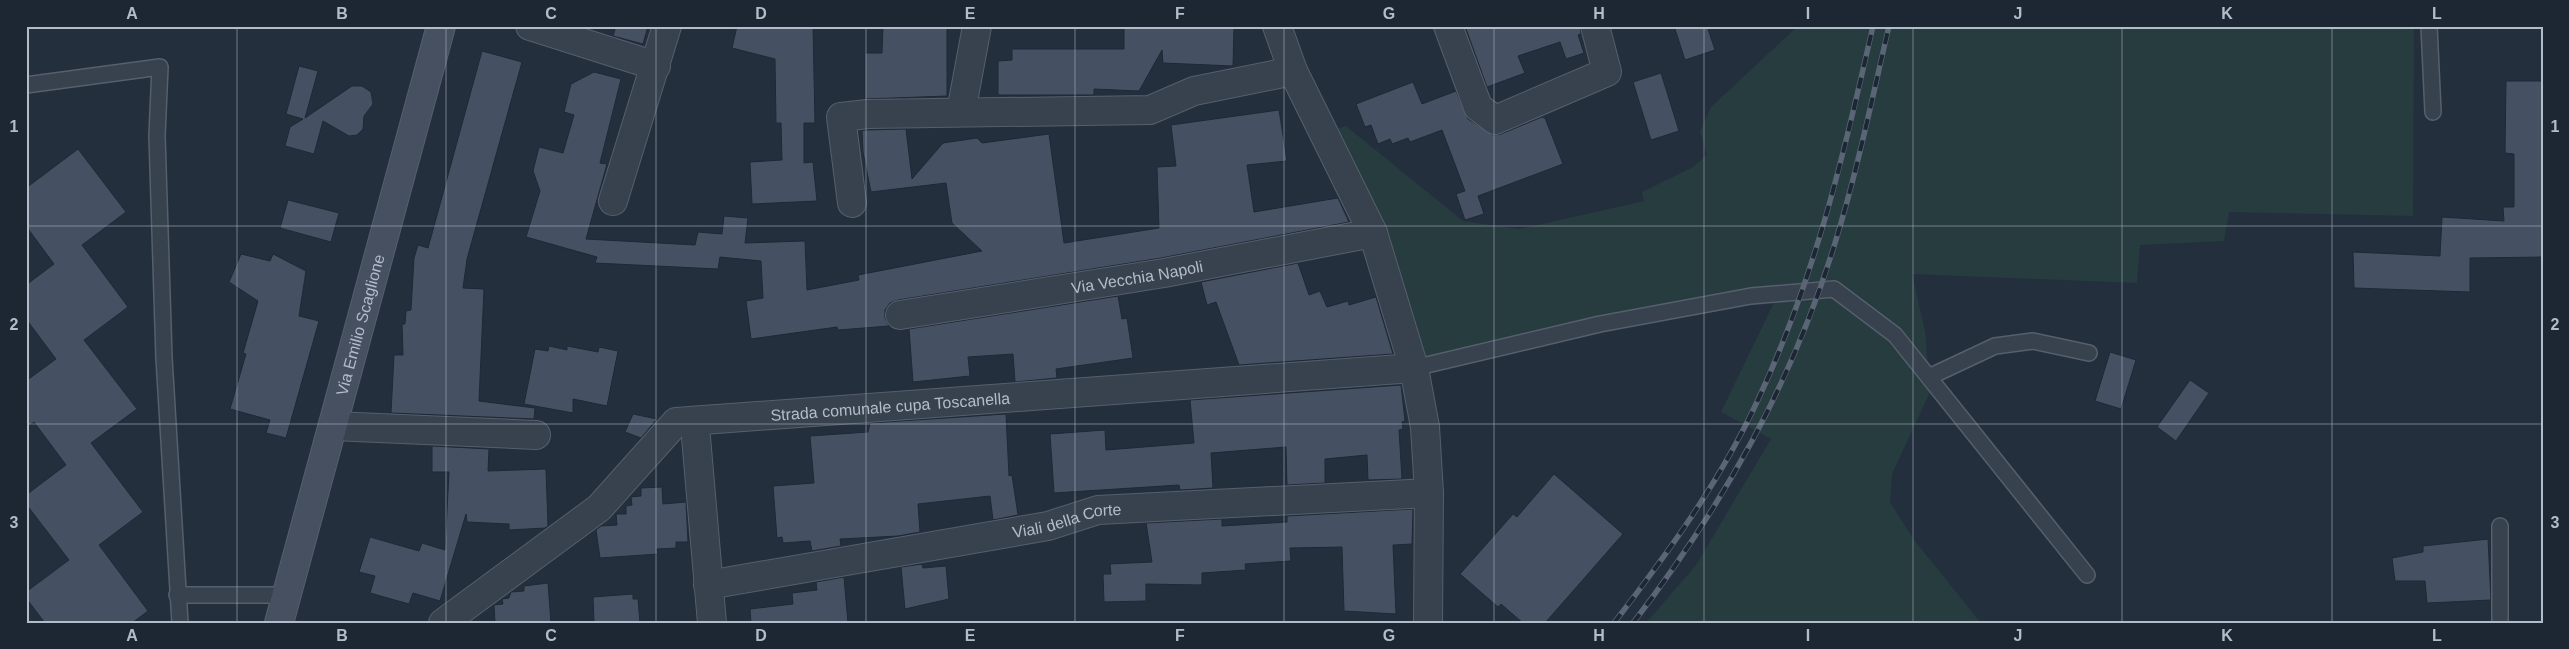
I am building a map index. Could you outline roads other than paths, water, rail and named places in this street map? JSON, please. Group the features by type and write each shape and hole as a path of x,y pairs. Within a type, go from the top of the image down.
{"main road":[{"name":"Via Emilio Scaglione","path":"279,623 441,26"}],"street":[{"path":"530,26 656,66"},
{"path":"613,201 667,26"},
{"path":"961,112 977,26"},
{"path":"1277,26 1293,71 1373,233 1414,368 1425,427 1429,493 1428,623"},
{"path":"1448,26 1478,107 1495,120 1607,72 1595,26"},
{"path":"852,203 841,117 868,114 1150,110 1194,91 1293,71"},
{"name":"Via Vecchia Napoli","path":"900,315 1164,273 1373,233"},
{"name":"Strada comunale cupa Toscanella","path":"443,623 599,508 676,422 1414,368"},
{"path":"333,426 536,435"},
{"path":"696,437 712,623"},
{"name":"Viali della Corte","path":"708,585 1048,526 1107,509 1429,493"}],"lane":[{"path":"2429,26 2433,112"},
{"path":"26,85 160,67 157,136 164,348 180,623"},
{"path":"1414,368 1600,324 1751,296 1834,289 1895,335 2087,575"},
{"path":"1929,377 1995,346 2033,340 2089,353"},
{"path":"2500,526 2500,623"},
{"path":"177,595 287,595"}],"railway":[{"path":"1614,623 1653,571 1709,490 1756,404 1776,358 1795,312 1825,219 1873,26"},
{"path":"1633,623 1696,535 1725,489 1776,395 1798,346 1818,295 1843,216 1889,26"}]}
